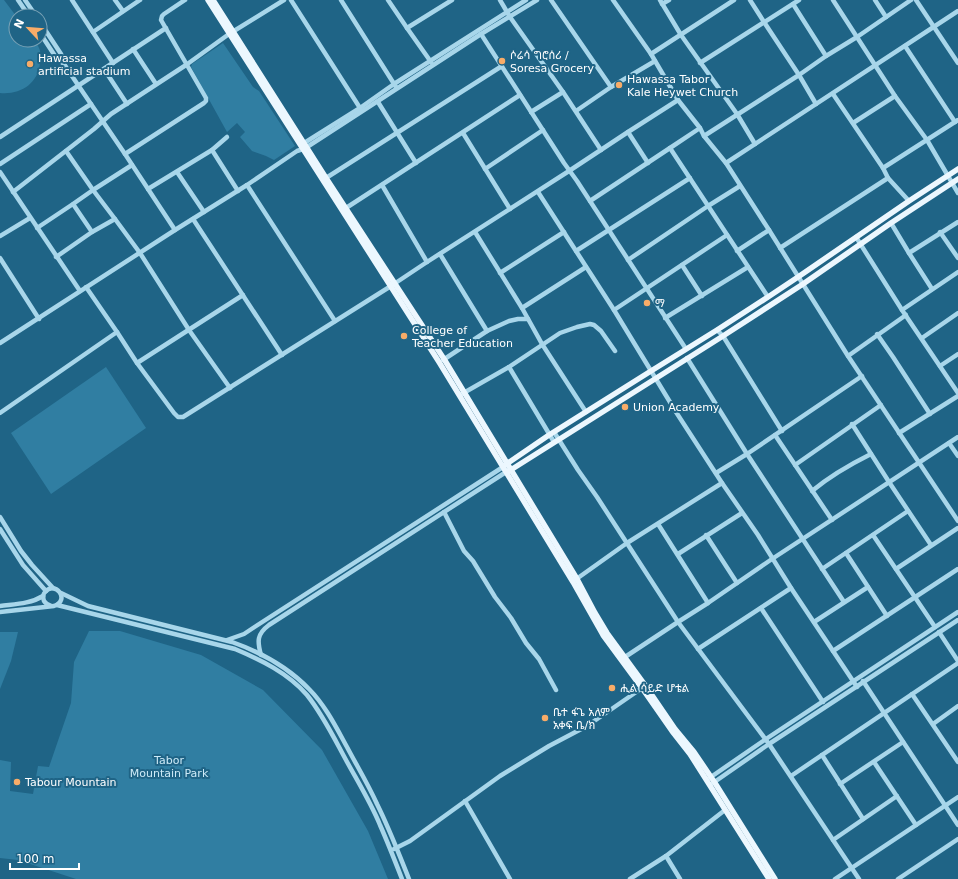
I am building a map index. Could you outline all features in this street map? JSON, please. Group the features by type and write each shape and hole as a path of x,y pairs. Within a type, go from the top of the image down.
{"main road":[{"path":"208,0 232,32"},
{"path":"213,0 303,146 442,360 607,632 675,729 694,752 711,781 775,879"},
{"path":"303,146 346,208 393,285"},
{"path":"505,465 551,434 768,297 958,169"},
{"path":"509,471 803,284 958,179"},
{"path":"575,581 603,635 672,731 711,781 725,810 769,879"}],"street":[{"path":"72,0 113,63"},
{"path":"115,0 123,12"},
{"path":"93,32 140,0"},
{"path":"126,154 205,102 206,98 161,20 162,16 185,0"},
{"path":"13,192 112,114 186,65 232,32 284,0"},
{"path":"292,0 360,108"},
{"path":"341,0 397,89"},
{"path":"388,0 431,62"},
{"path":"407,28 452,0"},
{"path":"500,0 601,150"},
{"path":"303,146 378,102 482,34 526,0"},
{"path":"1,341 39,319 193,218 238,191 394,84 509,14 537,0"},
{"path":"551,0 611,87"},
{"path":"613,0 651,54 678,100 726,163 848,356 958,521"},
{"path":"669,0 661,2 681,35 737,114 755,144"},
{"path":"651,54 734,0"},
{"path":"750,0 816,104"},
{"path":"700,63 799,0"},
{"path":"833,0 895,96 927,140 958,193"},
{"path":"875,0 886,17"},
{"path":"704,136 857,37 911,0"},
{"path":"916,0 957,60"},
{"path":"793,4 826,56"},
{"path":"726,163 958,11"},
{"path":"0,137 166,28"},
{"path":"48,34 61,54 64,64 126,154 175,230"},
{"path":"482,34 569,171 686,349"},
{"path":"48,46 56,59 64,64"},
{"path":"883,168 956,121 905,46"},
{"path":"133,49 156,84"},
{"path":"576,111 611,87 655,61"},
{"path":"326,178 502,66"},
{"path":"104,69 127,104"},
{"path":"531,112 563,92"},
{"path":"833,94 883,168 888,178 909,201"},
{"path":"346,208 520,95"},
{"path":"853,123 895,96"},
{"path":"86,287 137,363 178,417 183,417 393,285 678,100"},
{"path":"378,102 416,163"},
{"path":"0,164 91,104"},
{"path":"590,201 700,128"},
{"path":"485,169 543,130"},
{"path":"628,132 648,163"},
{"path":"463,133 510,209"},
{"path":"148,189 212,150 227,137"},
{"path":"670,148 768,297"},
{"path":"212,150 238,191"},
{"path":"66,151 140,253 189,330 230,388"},
{"path":"37,228 132,165"},
{"path":"0,172 80,291"},
{"path":"177,172 204,212"},
{"path":"576,251 690,178"},
{"path":"780,248 888,178"},
{"path":"247,185 335,321"},
{"path":"382,185 427,262"},
{"path":"628,260 740,186"},
{"path":"538,192 722,483 758,535 772,559 857,687"},
{"path":"73,204 92,232"},
{"path":"0,236 30,218"},
{"path":"193,218 282,355"},
{"path":"56,257 92,232 116,219"},
{"path":"909,253 958,222"},
{"path":"891,223 932,289"},
{"path":"737,251 769,230"},
{"path":"475,232 522,308 542,344 586,412"},
{"path":"500,273 564,232"},
{"path":"940,232 958,258"},
{"path":"614,310 727,235"},
{"path":"856,237 958,394 900,433"},
{"path":"440,254 487,331"},
{"path":"0,258 39,319"},
{"path":"682,265 702,296"},
{"path":"522,308 586,267"},
{"path":"665,318 748,267"},
{"path":"902,310 958,272"},
{"path":"137,363 243,295"},
{"path":"922,338 958,313"},
{"path":"848,356 877,334 906,315"},
{"path":"442,360 487,331 509,321 528,319"},
{"path":"462,394 509,367 542,344 569,329 594,324 601,331 615,351"},
{"path":"717,330 723,336 782,431"},
{"path":"0,413 117,332"},
{"path":"877,334 898,363 930,414"},
{"path":"940,366 958,354"},
{"path":"687,358 747,454 844,602"},
{"path":"509,367 551,434 627,543 678,622 766,739 859,879"},
{"path":"716,473 782,431 862,376"},
{"path":"795,465 881,405"},
{"path":"852,424 888,482 931,545"},
{"path":"775,435 832,520"},
{"path":"625,657 958,436"},
{"path":"949,443 958,456"},
{"path":"812,491 820,484 871,454"},
{"path":"227,640 244,634 505,465"},
{"path":"261,655 258,643 260,633 263,629 509,471"},
{"path":"575,581 627,543 722,483"},
{"path":"822,569 908,511"},
{"path":"444,512 464,551 473,561 495,597 511,618 556,690"},
{"path":"678,554 742,512"},
{"path":"0,517 21,551 32,565 53,588 58,590 60,593 88,606 227,640 249,648 299,679 320,702 333,721 388,826 409,879"},
{"path":"658,524 708,603"},
{"path":"896,569 958,528"},
{"path":"0,529 23,565 45,593 44,599 46,604 51,606"},
{"path":"873,535 935,627"},
{"path":"706,536 737,583"},
{"path":"846,553 886,616"},
{"path":"833,651 958,569"},
{"path":"814,622 868,587"},
{"path":"0,606 37,600 49,589 53,588"},
{"path":"698,650 791,588"},
{"path":"57,605 62,598 60,593"},
{"path":"0,612 57,605 235,649 259,659 270,666 294,683 306,695 330,728 380,825 402,879"},
{"path":"284,608 289,612"},
{"path":"761,608 823,702"},
{"path":"711,781 766,739 958,612"},
{"path":"711,781 958,620"},
{"path":"791,776 958,662 939,632"},
{"path":"861,677 958,825"},
{"path":"391,850 410,842 500,776 549,746 587,726 642,688"},
{"path":"912,694 956,756 958,762"},
{"path":"933,724 958,706"},
{"path":"840,784 903,742"},
{"path":"822,755 863,819"},
{"path":"874,762 916,825"},
{"path":"363,790 368,787"},
{"path":"833,840 897,796"},
{"path":"835,879 958,797"},
{"path":"465,801 510,879"},
{"path":"630,879 666,856 725,810"},
{"path":"901,878 958,839"},
{"path":"666,856 680,879"}],"green space":[{"path":"0,0 4,0 10,8 8,8 8,48 39,48 41,56 39,70 36,77 27,87 14,92 0,93"},
{"path":"223,43 253,87 259,91 295,146 274,160 252,151 240,137 245,132 237,123 227,132 191,67 192,64"},
{"path":"106,367 146,428 51,494 11,433"},
{"name":"Tabor Mountain Park","path":"89,631 120,631 201,655 263,690 322,750 368,831 388,879 76,879 18,860 0,858 0,760 11,762 10,791 33,794 38,766 49,767 71,703 74,662"},
{"path":"0,632 18,632 11,661 0,689"}],"place":[{"name":"ሶሬሳ ግሮሰሪ / Soresa Grocery","path":"502,61"},
{"name":"Hawassa artificial stadium","path":"30,64"},
{"name":"Hawassa Tabor Kale Heywet Church","path":"619,85"},
{"name":"ማ","path":"647,303"},
{"name":"College of Teacher Education","path":"404,336"},
{"name":"Union Academy","path":"625,407"},
{"name":"ሒል ሳይድ ሆቴል","path":"612,688"},
{"name":"ቤተ ፋጌ አለም አቀፍ ቤ/ክ","path":"545,718"},
{"name":"Tabour Mountain","path":"17,782"}]}
